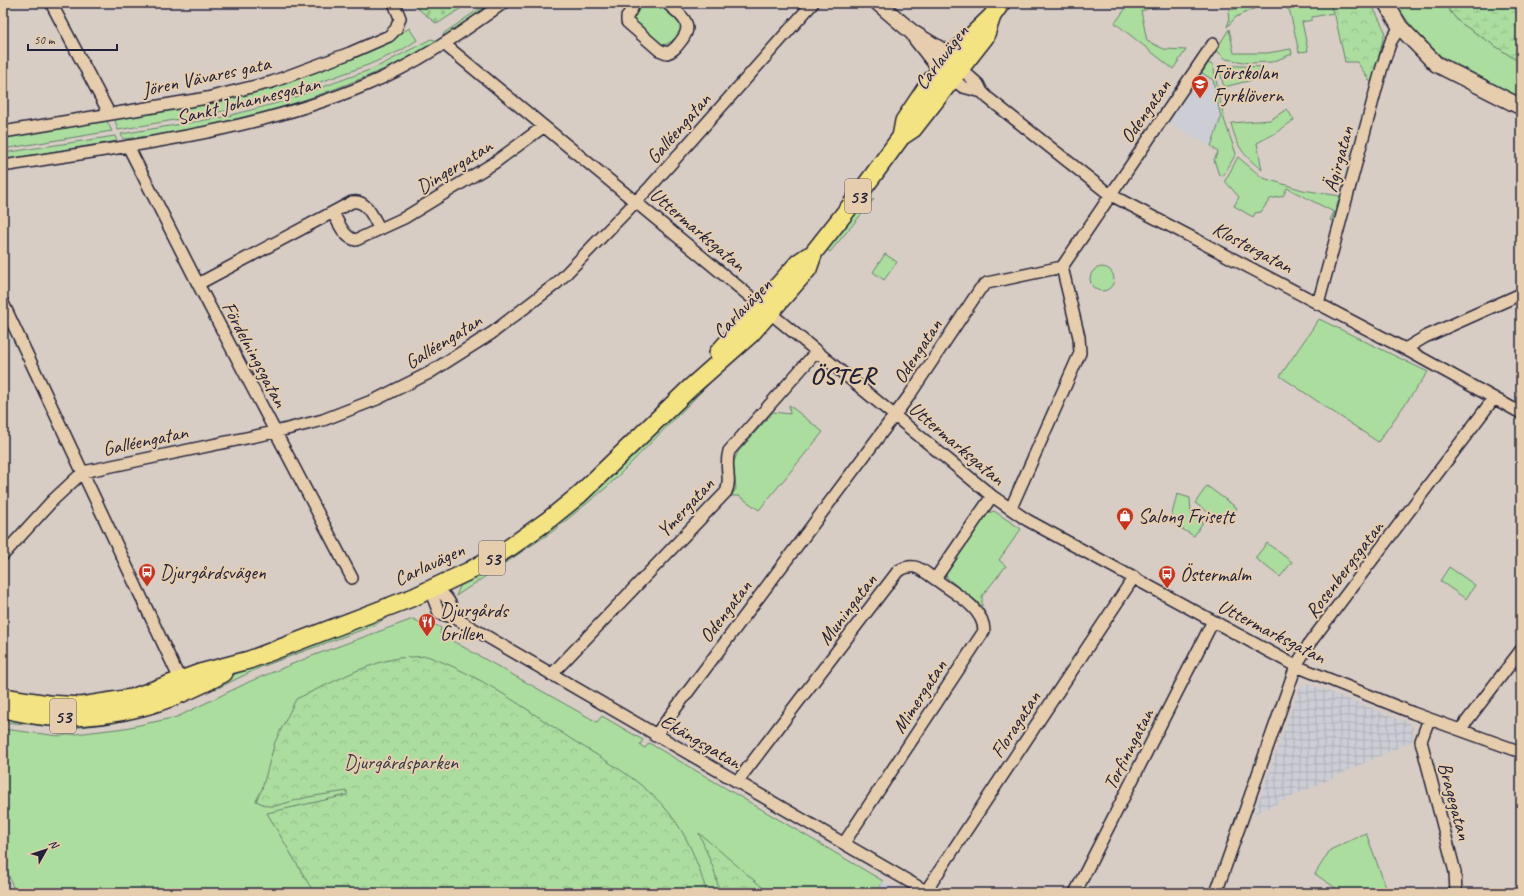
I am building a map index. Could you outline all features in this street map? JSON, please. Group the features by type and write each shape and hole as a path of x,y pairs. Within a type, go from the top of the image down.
{"main road":[{"name":"Carlavägen","path":"3,709 50,717 87,716 136,710 183,686 200,672 249,660 436,588 509,548 547,521 579,495 632,446 691,387 751,334 766,309 808,269 814,252 855,200 900,137 913,129 951,68 985,37 997,9"},
{"name":"Carlavägen","path":"3,697 48,704 82,706 132,698 183,686"}],"street":[{"path":"51,3 109,113"},
{"name":"Jören Vävares gata","path":"3,132 109,113 207,98 272,82 350,53 389,36 396,29 400,18 394,3"},
{"name":"Sankt Johannesgatan","path":"3,166 220,130 295,111 366,85 444,44 503,3"},
{"path":"635,3 627,17 627,22 659,50 667,53 673,51 686,36 688,29 685,20 667,3"},
{"name":"Galléengatan","path":"3,555 53,500 83,472 275,432 323,420 377,399 436,369 492,333 557,283 637,201 813,3"},
{"name":"Klostergatan","path":"878,3 913,33 918,43 951,68 963,87 982,92 1110,194 1405,349 1521,413"},
{"path":"1386,3 1400,27 1436,64 1521,108"},
{"name":"Ägirgatan","path":"1318,304 1382,67 1391,41 1400,27"},
{"name":"Uttermarksgatan","path":"444,44 543,127 637,201 992,496 1027,520 1296,666 1429,719 1521,752"},
{"name":"Odengatan","path":"656,736 910,396 980,289 987,283 1062,267 1213,44"},
{"name":"Dingergatan","path":"334,212 345,234 350,239 356,240 404,218 494,163 543,127"},
{"name":"Fördelningsgatan","path":"128,146 198,284 352,578"},
{"path":"198,284 352,202 358,201 364,203 380,229"},
{"path":"1011,508 1080,353 1079,338 1062,267"},
{"path":"1405,349 1425,337 1521,294"},
{"path":"3,302 183,686"},
{"name":"Ymergatan","path":"551,675 726,492 730,485 726,462 729,451 817,351"},
{"name":"Rosenbergsgatan","path":"1216,893 1296,666 1309,644 1494,398"},
{"path":"934,579 992,496"},
{"name":"Muningatan","path":"737,782 898,571 906,566 918,567 934,579"},
{"name":"Floragatan","path":"927,892 1134,577"},
{"name":"Mimergatan","path":"844,843 984,631 984,623 976,611 934,579"},
{"path":"436,588 448,598 455,618"},
{"name":"Ekängsgatan","path":"436,588 434,600 438,613 455,618 927,892"},
{"name":"Torfinngatan","path":"1074,893 1213,621"},
{"path":"1460,730 1521,650"},
{"name":"Bragegatan","path":"1429,719 1421,741 1455,872 1456,893"}],"shaded area":[{"name":"Förskolan Fyrklövern","path":"1202,73 1213,80 1221,118 1211,146 1168,123"},
{"path":"1309,684 1410,723 1413,729 1412,741 1254,814 1297,694 1302,686"},
{"path":"883,881 905,893 876,893"}],"green space":[{"path":"411,3 469,3 437,24"},
{"path":"488,3 496,3 443,37 444,33"},
{"path":"644,3 660,3 682,25 677,36 668,43 660,46 633,23 633,16"},
{"path":"1120,3 1168,3 1141,11 1147,41 1164,49 1186,50 1173,69 1115,23 1126,8"},
{"path":"1266,3 1236,17 1227,27 1229,21 1228,12 1230,10"},
{"path":"1283,3 1329,3 1334,13 1312,17 1312,20 1302,22 1308,51 1299,52 1290,12"},
{"path":"1329,3 1371,3 1385,31 1372,84 1357,62 1345,62 1335,16"},
{"path":"1395,3 1443,3 1459,22 1521,63 1521,98 1441,56 1412,27"},
{"path":"1443,3 1521,3 1521,63 1459,22"},
{"path":"409,28 417,40 402,50 368,65 273,99 236,109 118,130 114,117 271,87 349,60 390,41"},
{"path":"1229,29 1234,53 1267,53 1291,49 1292,54 1272,62 1249,63 1226,59 1216,50"},
{"path":"431,39 438,41 406,59 384,69 323,93 267,112 210,126 152,136 123,139 121,134 224,117 281,102 375,68"},
{"path":"1208,63 1213,65 1224,119 1236,154 1223,176 1219,175 1214,160 1218,152 1211,146 1221,118 1213,80 1202,73"},
{"path":"1218,65 1263,67 1257,72 1252,80 1224,87"},
{"path":"1287,109 1294,120 1274,134 1257,143 1262,170 1245,155 1238,144 1231,123 1270,120"},
{"path":"106,120 112,131 3,149 3,136"},
{"path":"115,136 117,141 3,160 3,153"},
{"path":"1238,157 1263,178 1303,190 1340,196 1332,221 1330,220 1334,212 1287,188 1283,196 1270,199 1261,212 1255,213 1253,217 1234,206 1239,197 1225,181"},
{"path":"874,199 830,252 826,249 856,210"},
{"path":"885,254 897,262 884,280 873,272"},
{"path":"1102,267 1111,270 1114,279 1111,288 1102,291 1093,288 1090,279 1093,270"},
{"path":"1319,319 1428,372 1378,442 1280,376"},
{"path":"709,381 709,384 607,487 553,531 456,596 460,586 507,561 516,551"},
{"path":"789,405 823,432 759,510 739,496 731,496 736,489 733,463 738,452 773,412 790,414"},
{"path":"1207,486 1237,508 1225,524 1195,503"},
{"path":"1177,494 1190,498 1191,513 1203,522 1194,536 1170,522"},
{"path":"994,511 1021,529 999,560 1006,566 982,596 982,606 947,578 946,571 986,514"},
{"path":"1267,543 1292,562 1280,577 1255,558"},
{"path":"1449,567 1475,585 1466,599 1440,581"},
{"path":"390,615 375,625 261,667 216,689 211,687 252,665"},
{"name":"Djurgårdsparken","path":"413,619 421,623 423,621 429,621 441,628 440,634 597,722 602,716 643,740 640,745 645,748 649,743 883,881 876,893 15,893 3,860 3,729 59,736 125,728 177,717 251,681 312,656"},
{"path":"427,656 484,682 624,772 648,791 660,802 683,832 707,893 314,893 267,813 347,795 347,791 308,797 275,806 267,806 256,801 262,789 275,742 296,699 356,671 381,662 398,658"},
{"path":"156,710 154,713 114,723 72,728 3,722 3,716"},
{"path":"699,833 769,893 720,893 714,870"},
{"path":"1366,833 1388,893 1343,893 1315,874 1330,850"}],"place":[{"name":"Förskolan Fyrklövern","path":"1200,99"},
{"name":"Salong Frisett","path":"1125,531"},
{"name":"Djurgårdsvägen","path":"147,587"},
{"name":"Östermalm","path":"1167,589"},
{"name":"Djurgårds Grillen","path":"427,637"}],"district":[{"name":"ÖSTER","path":"843,376"}]}
